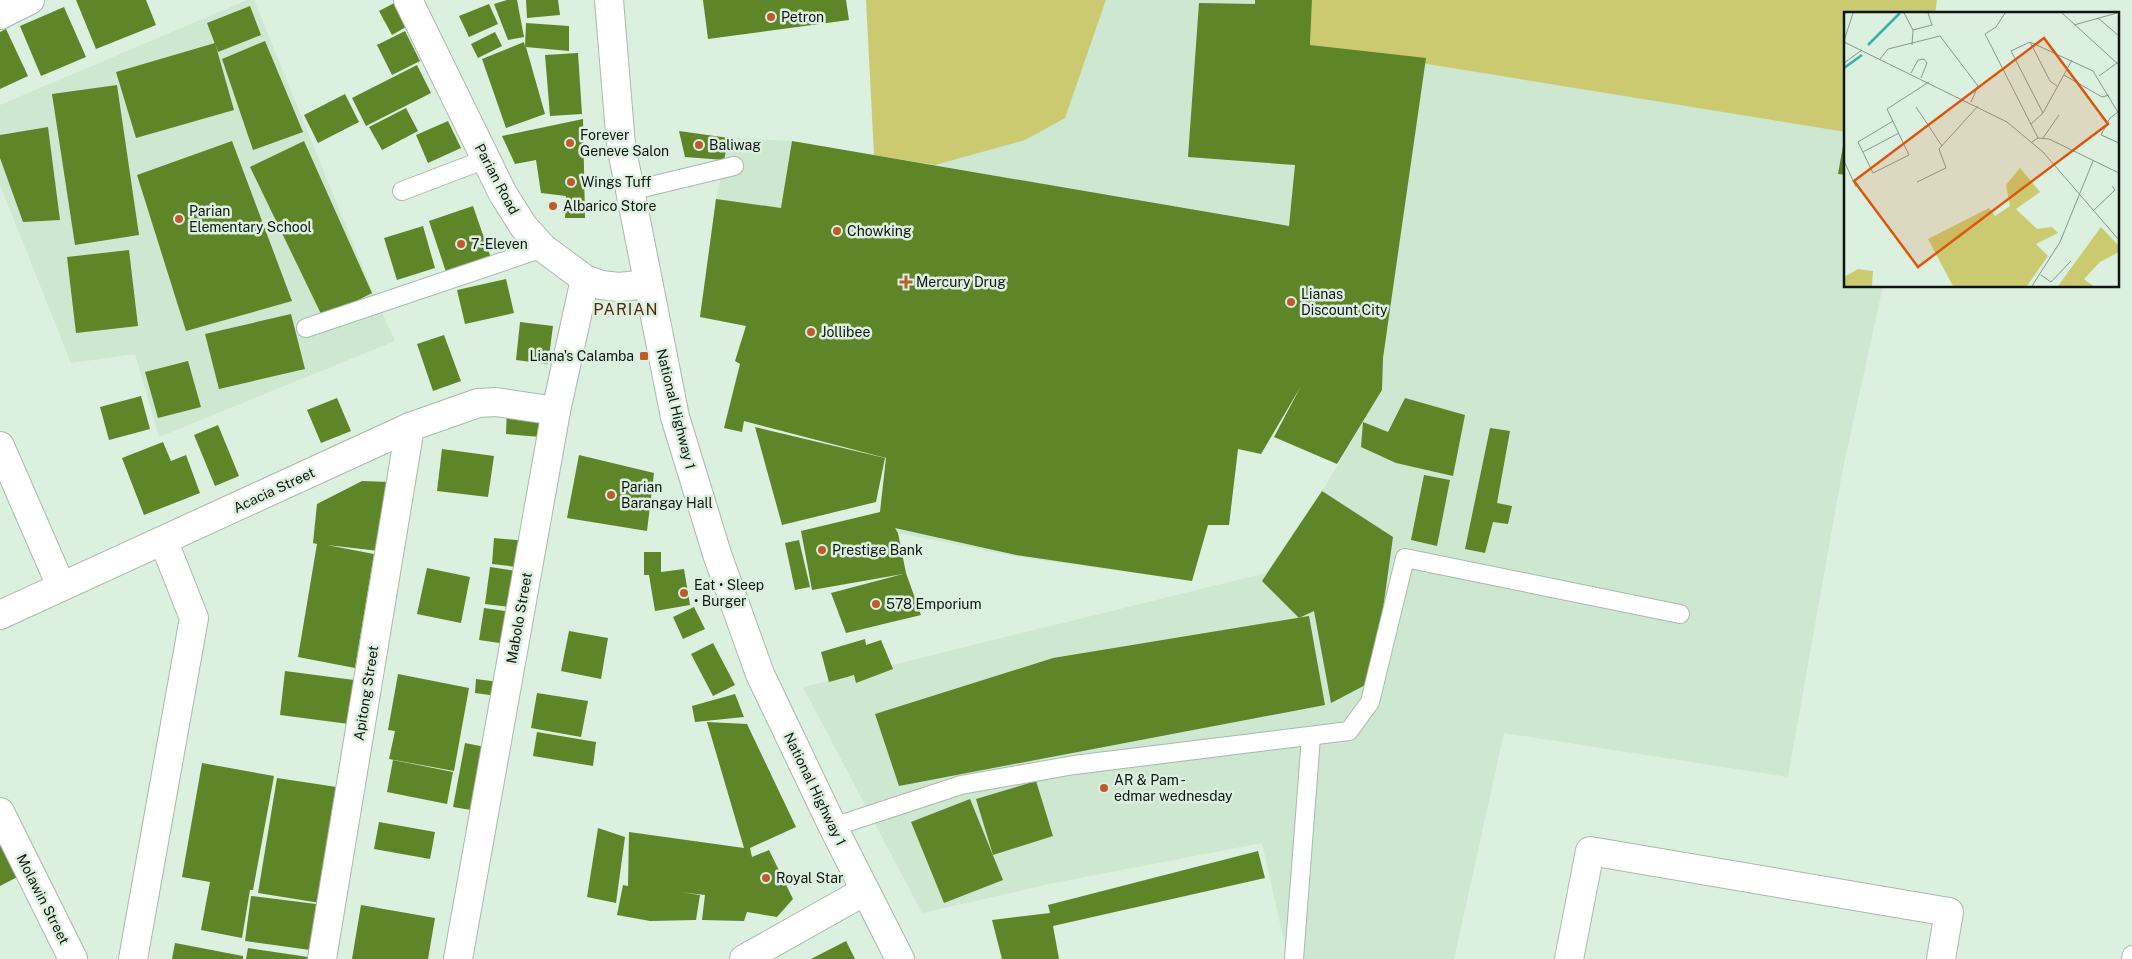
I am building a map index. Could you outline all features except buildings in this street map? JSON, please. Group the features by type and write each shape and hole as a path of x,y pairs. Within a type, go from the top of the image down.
{"main road":[{"path":"0,15 30,0"},
{"name":"Parian Road","path":"408,0 512,211 543,248 585,278 601,285 619,288 648,284"},
{"name":"National Highway 1","path":"609,0 621,146 675,417 717,554 760,674 833,827 900,959"},
{"name":"Mabolo Street","path":"458,959 556,411 585,278"},
{"name":"Acacia Street","path":"0,615 164,542 410,427 478,403 496,402 556,411"},
{"name":"Apitong Street","path":"322,959 410,427"},
{"path":"0,446 62,586"},
{"path":"132,959 194,618 164,542"},
{"name":"Molawin Street","path":"0,812 73,959"},
{"path":"1569,959 1590,851 1949,912 1940,959"},
{"path":"744,959 865,891"}],"lane":[{"path":"402,191 486,159"},
{"path":"630,191 734,166"},
{"path":"306,328 543,248"},
{"path":"833,827 961,784 1074,765 1349,731 1370,702 1405,558 1680,614"},
{"path":"1294,959 1311,737"},
{"path":"2131,959 2132,955"}],"shaded area":[{"name":"Parian Elementary School","path":"247,0 254,0 377,302 395,341 159,437 135,354 71,363 0,185 0,105"},
{"path":"866,0 1106,0 1065,118 1025,140 935,165 874,155"},
{"path":"1106,0 1312,0 1310,45 1844,131 1844,288 1883,288 1842,473 1788,777 1504,733 1454,959 1288,959 1262,843 1054,883 922,913 803,687 1266,573 1326,485 1382,390 1309,372 1261,454 1238,449 1229,525 1208,525 1192,581 1019,557 898,533 878,524 886,458 745,421 756,371 735,361 746,326 700,317 716,199 729,138 792,141 935,165 1065,117"},
{"path":"1312,0 1937,0 1935,12 1844,12 1844,132 1310,45"}],"place":[{"name":"Petron","path":"771,17"},
{"name":"Forever Geneve Salon","path":"570,143"},
{"name":"Baliwag","path":"699,145"},
{"name":"Wings Tuff","path":"571,182"},
{"name":"Albarico Store","path":"553,206"},
{"name":"Parian Elementary School","path":"179,219"},
{"name":"Chowking","path":"837,231"},
{"name":"7-Eleven","path":"461,244"},
{"name":"Mercury Drug","path":"906,282"},
{"name":"Lianas Discount City","path":"1291,302"},
{"name":"Jollibee","path":"811,332"},
{"name":"Liana's Calamba","path":"644,356"},
{"name":"Parian Barangay Hall","path":"611,495"},
{"name":"Prestige Bank","path":"822,550"},
{"name":"Eat • Sleep • Burger","path":"684,593"},
{"name":"578 Emporium","path":"876,604"},
{"name":"AR & Pam - edmar wednesday","path":"1104,788"},
{"name":"Royal Star","path":"766,878"}],"district":[{"name":"PARIAN","path":"626,309"}]}
